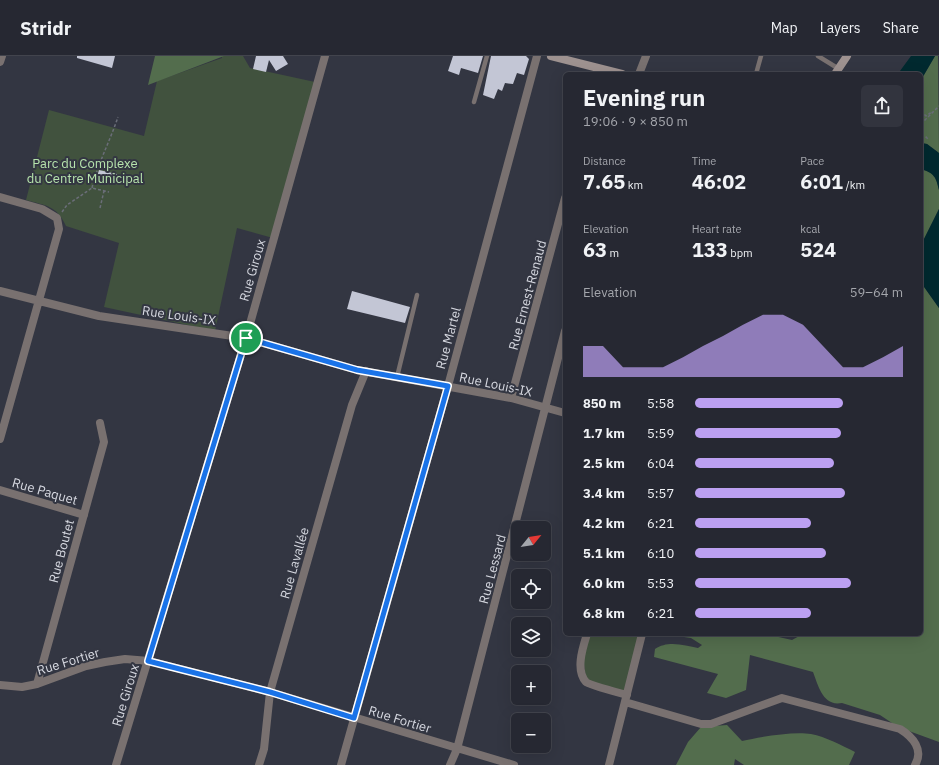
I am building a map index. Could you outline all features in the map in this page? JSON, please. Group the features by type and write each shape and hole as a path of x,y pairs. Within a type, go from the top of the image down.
{"main road":[{"path":"551,56 599,71"},
{"path":"837,71 847,56"}],"street":[{"path":"0,62 2,56"},
{"name":"Rue Giroux","path":"116,765 246,338 325,56"},
{"name":"Rue Martel","path":"341,765 448,386 537,56"},
{"path":"640,72 646,56"},
{"path":"0,197 42,209 57,218 59,222 59,229 0,439"},
{"name":"Rue Ernest-Renaud","path":"511,398 563,205"},
{"name":"Rue Louis-IX","path":"0,291 99,316 246,338 366,371 511,398 563,412"},
{"name":"Rue Lessard","path":"450,765 457,749 563,339"},
{"name":"Rue Lavallée","path":"260,765 264,749 270,692 352,405 366,371"},
{"name":"Rue Boutet","path":"37,684 104,442 100,423"},
{"name":"Rue Paquet","path":"0,490 84,515"},
{"path":"586,636 582,653 582,675 587,683 626,699 701,724 711,724 782,698 900,729 914,741 918,750 918,760 915,765"},
{"path":"609,765 642,636"},
{"name":"Rue Fortier","path":"0,685 22,687 37,684 86,666 125,660 148,661 270,692 514,765"}],"lane":[{"path":"474,102 487,56"},
{"path":"757,72 761,56"},
{"path":"818,56 837,71"},
{"path":"397,377 417,295"}],"path":[{"path":"923,122 932,115 939,106"},
{"path":"923,113 926,116 930,113 932,115"},
{"path":"57,218 67,205 92,188 98,165 112,135 118,117"},
{"path":"923,136 925,136 928,139"},
{"path":"92,188 109,192"},
{"path":"100,208 104,191"}],"green space":[{"name":"Parc du Complexe du Centre Municipal","path":"222,56 243,56 250,68 315,82 273,238 237,228 215,331 104,307 119,243 66,226 58,214 50,207 26,200 49,110 144,136 157,81 222,58"},
{"path":"586,636 642,636 627,695 587,683 582,653"}],"shaded area":[{"path":"155,56 224,56 148,85"},
{"path":"911,56 935,56 923,77 923,72 898,72"},
{"path":"935,56 938,56 939,153 927,144 923,143 923,77"},
{"path":"923,143 927,144 939,153 939,190 934,176 923,170"},
{"path":"923,170 932,173 936,178 939,190 939,209 923,241"},
{"path":"939,209 939,308 923,285 923,241"},
{"path":"923,285 939,308 939,742 898,727 880,715 842,703 830,702 819,689 813,672 750,655 746,690 726,698 707,693 718,674 654,657 655,649 660,646 676,644 698,648 702,645 691,638 677,636 774,636 792,640 799,636 923,636"},
{"path":"727,725 742,741 776,735 804,733 822,737 855,752 849,765 744,765 735,759 734,765 676,765 688,742 701,727"}],"building":[{"path":"77,56 115,56 112,68 77,58"},
{"path":"256,56 283,56 288,64 276,71 269,60 266,72 253,69"},
{"path":"453,56 483,56 478,73 461,68 459,75 448,71"},
{"path":"491,56 526,56 529,59 524,75 517,73 513,84 505,83 502,91 498,89 494,99 483,95"},
{"path":"99,170 117,174 114,184 96,180"},
{"path":"352,291 410,307 405,323 347,309"}],"route":[{"path":"246,338 357,370 448,386 354,718 270,692 148,661 246,338"}]}
